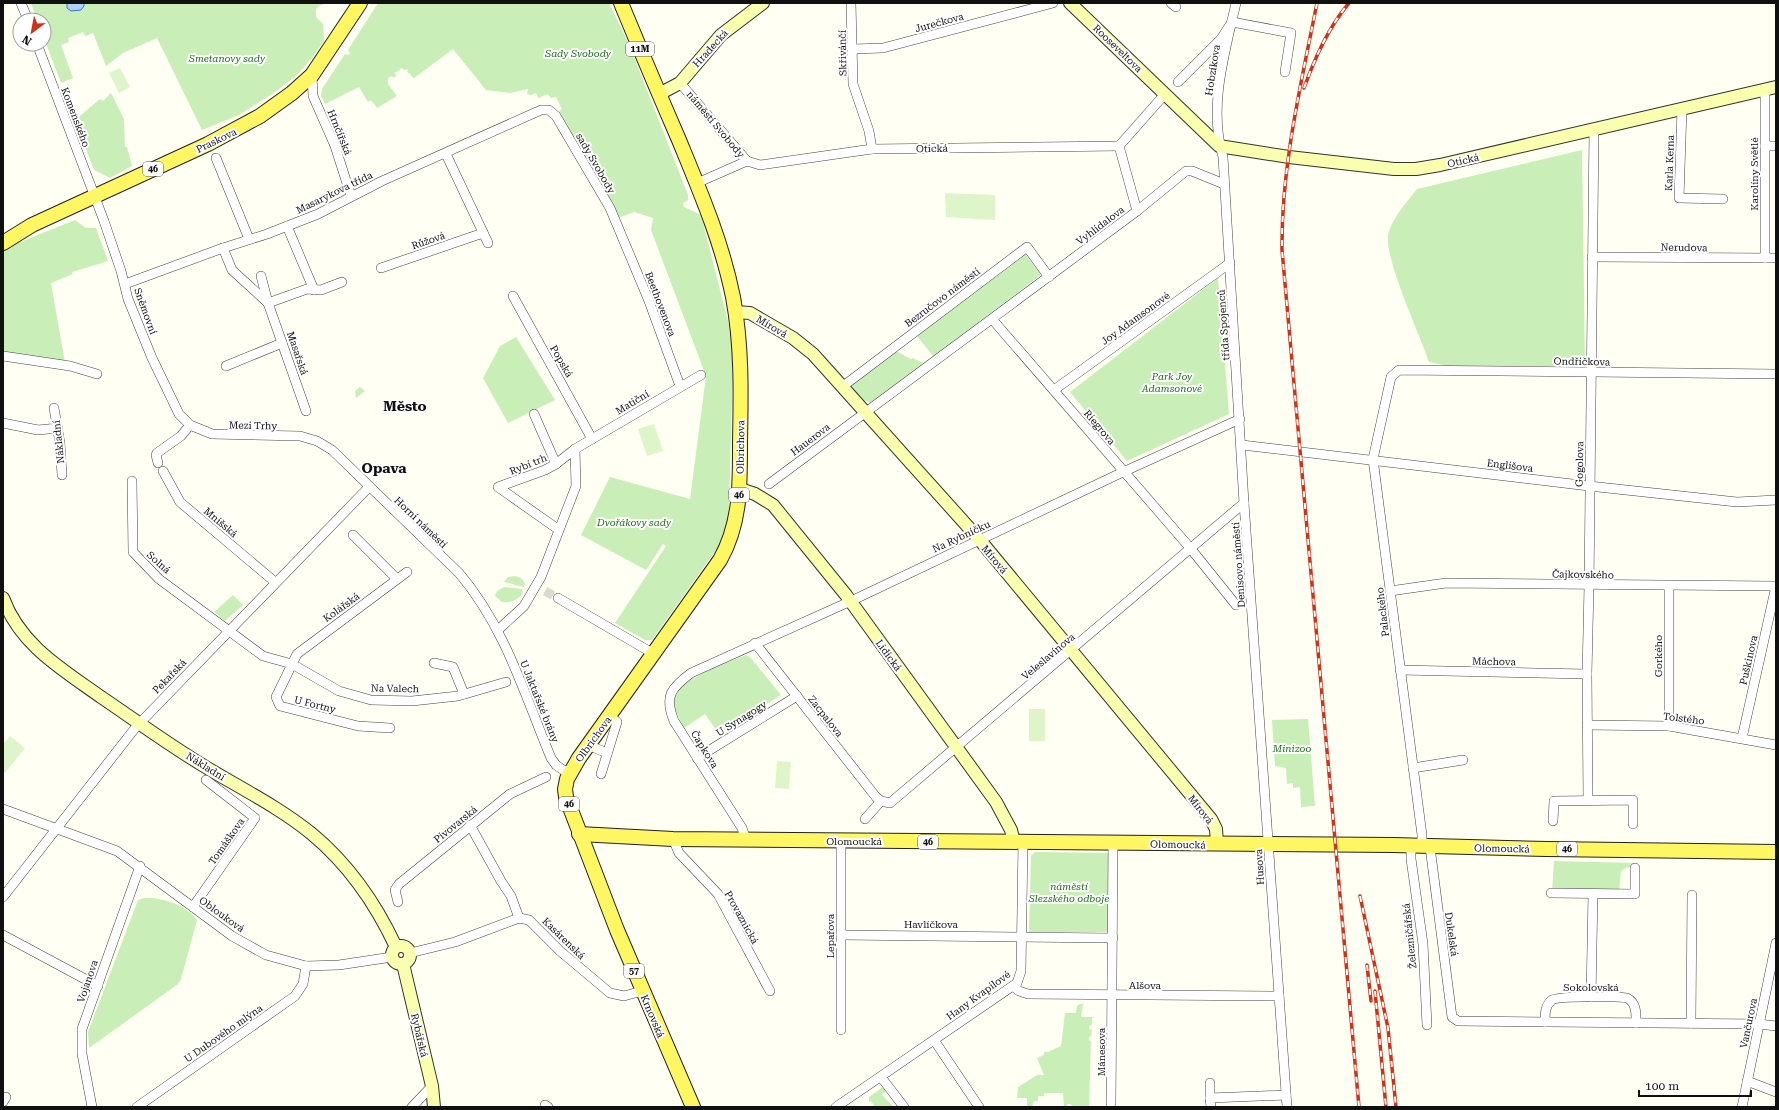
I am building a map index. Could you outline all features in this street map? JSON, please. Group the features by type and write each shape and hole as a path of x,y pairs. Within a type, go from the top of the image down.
{"main road":[{"name":"11M","path":"621,3 699,188"},
{"name":"Praskova","path":"3,243 32,225 95,197 243,126 292,93 312,75 354,7"},
{"name":"Olbrichova","path":"568,774 725,552 736,521 740,489 741,389 735,312 723,257 699,188"},
{"name":"Praskova","path":"3,232 32,225"},
{"name":"46","path":"568,774 565,785 565,793 579,834"},
{"name":"Olomoucká","path":"579,834 673,840 1421,846 1776,852"},
{"name":"Krnovská","path":"579,834 642,990 693,1107"}],"street":[{"name":"Hradecká","path":"659,94 680,82 721,35 763,3"},
{"name":"Skřivánčí","path":"851,3 853,84 869,131 872,149"},
{"name":"Jurečkova","path":"853,50 883,48 1052,3"},
{"name":"Rooseveltova","path":"1070,3 1165,94"},
{"name":"Hobzíkova","path":"1220,146 1218,89 1236,3"},
{"path":"1232,22 1291,33 1285,72"},
{"name":"Hobzíkova","path":"1178,82 1220,39 1232,22"},
{"name":"Komenského","path":"40,52 95,197"},
{"name":"Hrnčířská","path":"312,75 313,96 334,146 352,196"},
{"name":"náměstí Svobody","path":"680,82 747,161 699,188"},
{"name":"Otická","path":"1220,146 1289,157 1394,169 1416,169 1771,88"},
{"name":"Karolíny Světlé","path":"1765,258 1765,146 1771,88"},
{"path":"1137,211 1118,146 1165,94 1220,146"},
{"name":"Karla Kerna","path":"1682,108 1679,198 1723,199"},
{"name":"Masarykova třída","path":"125,284 318,214 382,181 446,154 541,110 549,110"},
{"name":"sady Svobody","path":"549,110 556,116 593,178 610,208 619,231"},
{"name":"Gogolova","path":"1588,800 1587,674 1594,129"},
{"name":"Otická","path":"747,161 760,165 872,149 1118,146"},
{"name":"třída Spojenců","path":"1220,146 1223,157 1242,445 1244,503"},
{"path":"1765,146 1776,146"},
{"path":"446,154 488,242"},
{"path":"216,158 249,239"},
{"name":"Vyhlídalova","path":"992,319 1137,211 1186,170 1224,184"},
{"name":"Sněmovní","path":"95,197 125,284 128,299 152,358 179,414 190,425"},
{"path":"287,226 314,290"},
{"name":"Beethovenova","path":"619,231 649,301 680,386"},
{"name":"Růžová","path":"380,268 483,233"},
{"name":"Bezručovo náměstí","path":"842,386 1027,247 1049,276"},
{"name":"Masařská","path":"223,248 232,270 268,303"},
{"name":"Nerudova","path":"1592,257 1776,258"},
{"name":"Joy Adamsonové","path":"1054,390 1230,263"},
{"name":"Masařská","path":"261,276 268,303 306,411"},
{"path":"268,303 307,289 321,290 342,282"},
{"name":"Popská","path":"513,296 592,439"},
{"name":"Mírová","path":"735,312 750,313 802,344 842,386 979,540 1211,819 1216,829 1217,844"},
{"path":"865,412 992,319"},
{"name":"Riegrova","path":"992,319 1191,549 1236,605"},
{"path":"226,366 282,343"},
{"path":"3,356 70,366 97,374"},
{"name":"Ondříčkova","path":"1391,377 1398,370 1776,374"},
{"name":"Matiční","path":"575,449 701,375"},
{"name":"Palackého","path":"1391,377 1373,459 1422,835 1421,846"},
{"name":"Nákladní","path":"54,408 58,428 62,475"},
{"name":"Hauerova","path":"769,484 865,412"},
{"path":"534,414 556,464"},
{"name":"Na Rybníčku","path":"691,673 851,601 1123,472 1240,419"},
{"path":"3,423 38,430 58,428"},
{"name":"Mezi Trhy","path":"190,425 205,432 222,435 293,436 317,440"},
{"name":"Mnišská","path":"190,425 181,436 157,453 156,455 160,467 180,502 275,582"},
{"name":"Horní náměstí","path":"317,440 332,450 459,572 486,608 498,630"},
{"name":"Englišova","path":"1242,445 1737,502 1776,500"},
{"path":"498,630 524,606 537,585 576,486 575,449"},
{"name":"Rybí trh","path":"559,530 498,487 545,470 556,464 575,449"},
{"name":"Solná","path":"132,481 133,552 160,579 229,630"},
{"name":"Pekařská","path":"3,897 139,723 369,486"},
{"name":"Lidická","path":"740,489 755,494 773,505 851,601 996,802 1019,842"},
{"name":"Veleslavínova","path":"881,801 887,803 892,802 1072,651 1244,503"},
{"name":"Denisovo náměstí","path":"1244,503 1253,625"},
{"path":"353,535 397,580"},
{"name":"Kolářská","path":"292,664 297,654 308,644 407,572"},
{"name":"Čajkovského","path":"1390,591 1446,583 1589,586 1776,586"},
{"path":"537,585 545,591"},
{"name":"Gorkého","path":"1668,726 1669,586"},
{"name":"Puškinova","path":"1742,738 1776,586"},
{"name":"Nákladní","path":"3,598 13,622 36,649 139,723 203,766 282,813 312,833 331,852 363,889 380,915 394,952"},
{"path":"558,598 654,654"},
{"name":"Husova","path":"1253,625 1286,1107"},
{"name":"Na Valech","path":"229,630 263,656 292,664 339,692 371,700 412,701 464,694 506,682"},
{"name":"U Jaktařské brány","path":"498,630 551,758 556,765 568,774"},
{"name":"Zacpalova","path":"755,643 881,801"},
{"path":"434,663 453,667 464,694"},
{"name":"U Fortny","path":"292,664 276,697 280,706 358,726 390,728"},
{"name":"Máchova","path":"1400,670 1587,674"},
{"name":"Čapkova","path":"691,673 676,684 669,695 668,707 674,721 742,828 746,840"},
{"name":"U Synagogy","path":"697,758 797,696"},
{"path":"601,774 617,722 610,716"},
{"name":"Tolstého","path":"1587,726 1668,726 1776,745"},
{"path":"588,745 607,753"},
{"path":"1413,768 1463,760"},
{"name":"Pivovarská","path":"398,902 394,895 399,884 510,794 546,777"},
{"name":"Tomáškova","path":"193,907 255,818 206,780"},
{"path":"1553,821 1554,801 1633,800 1633,824"},
{"path":"865,819 881,801"},
{"name":"Oblouková","path":"3,809 117,851 140,866 232,936 260,952 286,962 306,966 339,965 394,952"},
{"path":"406,959 403,946 394,952 396,963 488,931 519,918 511,896 470,825"},
{"name":"Provaznická","path":"673,840 679,853 718,894 770,991"},
{"name":"Lepařova","path":"841,841 841,1030"},
{"name":"Hany Kvapilové","path":"837,1107 1013,986 1021,975 1022,936 1019,842"},
{"path":"1112,996 1113,843"},
{"name":"Dukelská","path":"1421,846 1452,1017 1458,1021 1545,1022"},
{"name":"Železničářská","path":"1421,846 1411,859 1423,944 1427,1025"},
{"name":"Vojanova","path":"92,1107 82,1054 81,1036 140,866"},
{"path":"1551,893 1635,894 1635,868"},
{"path":"1591,997 1592,894"},
{"path":"1691,1023 1692,895"},
{"name":"Kasárenská","path":"519,918 529,920 560,951 610,993 624,996 642,990"},
{"path":"3,935 98,986"},
{"name":"Havlíčkova","path":"841,935 1113,938"},
{"name":"Vančurova","path":"1742,1107 1776,943"},
{"name":"Rybářská","path":"406,959 432,1086 434,1107"},
{"name":"U Dubového mlýna","path":"137,1107 295,996 303,984 306,966"},
{"name":"Alšova","path":"1013,986 1019,991 1028,994 1112,996 1279,996"},
{"name":"Mánesova","path":"1111,1107 1112,996"},
{"name":"Sokolovská","path":"1545,1022 1546,1008 1552,1000 1559,997 1591,997 1626,998 1632,1003 1636,1010 1636,1023"},
{"path":"1545,1022 1759,1024 1776,1026"},
{"path":"934,1040 979,1107"},
{"path":"881,1076 904,1107"},
{"path":"1747,1081 1776,1092"},
{"path":"1210,1083 1210,1102 1286,1095"},
{"path":"412,1107 432,1086"}],"green space":[{"name":"Smetanovy sady","path":"31,3 322,3 323,5 320,5 316,9 316,17 323,24 324,41 312,58 296,76 275,92 239,115 202,130 157,38 123,53 106,66 93,33 85,36 83,32 68,38 69,42 61,45 73,78 61,83 49,52 52,52 52,12 34,12"},
{"path":"378,3 609,3 629,44 688,195 688,200 683,203 684,207 701,215 729,325 733,362 729,507 727,527 721,543 652,640 645,640 615,623 666,546 663,544 646,570 581,535 610,477 690,499 706,376 651,230 653,218 634,212 618,218 559,111 562,109 556,97 551,98 548,94 538,98 536,93 531,95 527,94 528,89 510,93 486,90 453,49 414,78 410,75 411,73 409,74 407,71 408,69 405,70 400,68 400,70 394,73 396,74 395,78 391,76 388,78 388,84 397,96 377,108 371,100 368,102 359,87 325,104 321,96 322,89 345,54 349,55 350,53 348,50"},
{"path":"120,68 130,87 119,93 109,73"},
{"path":"111,93 124,119 125,147 127,147 132,166 110,178 94,170 75,120 100,99 103,101"},
{"path":"1582,150 1585,366 1448,366 1429,362 1397,279 1389,247 1388,236 1392,223 1400,211 1417,189"},
{"path":"945,193 995,195 995,220 946,217"},
{"path":"75,220 86,228 96,228 108,261 72,272 73,274 51,283 65,363 3,352 3,249"},
{"path":"1025,254 1041,275 933,356 916,335"},
{"name":"Park Joy Adamsonové","path":"1218,278 1229,414 1127,461 1070,392"},
{"path":"516,337 555,400 508,423 483,378 500,346"},
{"path":"896,351 911,359 913,358 923,363 870,403 868,401 862,401 849,386"},
{"path":"360,387 365,391 356,398 355,391"},
{"path":"654,424 663,451 647,456 638,429"},
{"path":"515,576 521,578 525,583 524,587 504,582 508,577"},
{"path":"504,587 522,589 523,593 519,598 508,602 502,602 495,596 497,591"},
{"path":"233,595 243,605 225,621 214,612"},
{"path":"746,655 750,657 781,695 719,734 705,714 684,728 676,712 674,704 675,696 679,690 695,677"},
{"path":"1029,709 1045,709 1045,741 1029,741"},
{"name":"Minizoo","path":"1308,719 1315,806 1301,807 1300,787 1293,788 1293,783 1287,784 1286,768 1275,766 1272,720"},
{"path":"10,736 25,748 5,773 3,772 3,744"},
{"path":"777,761 791,762 789,789 775,788"},
{"name":"náměstí Slezského odboje","path":"1035,852 1108,853 1108,932 1029,932 1031,856"},
{"path":"1554,861 1637,863 1638,867 1628,867 1621,871 1619,892 1552,892"},
{"path":"144,898 158,899 174,903 187,910 197,920 181,979 178,984 89,1048 88,1032 138,900"},
{"path":"1083,1004 1081,1017 1095,1017 1092,1018 1092,1025 1089,1026 1089,1029 1092,1030 1091,1036 1089,1037 1089,1040 1091,1041 1089,1107 1072,1107 1071,1104 1067,1104 1067,1107 1064,1107 1063,1093 1044,1093 1044,1096 1038,1096 1038,1101 1034,1101 1032,1107 1027,1107 1027,1098 1017,1098 1018,1087 1037,1075 1044,1075 1037,1058 1044,1055 1044,1052 1048,1052 1061,1046 1065,1013 1076,1013 1077,1006"},
{"path":"883,1087 886,1091 882,1095 892,1105 890,1107 875,1107 871,1101 869,1102 869,1097"}],"water":[{"path":"67,3 84,3 84,6 81,10 71,11 67,8"}],"tunnel":[{"path":"545,591 558,598"}],"railway":[{"path":"1317,3 1288,157 1282,250 1359,1107"},
{"path":"1304,88 1328,33 1349,3"},
{"path":"1360,896 1388,1028 1396,1107"},
{"path":"1367,965 1371,1001"},
{"path":"1375,991 1386,1107"}],"district":[{"name":"Město","path":"405,406"},
{"name":"Opava","path":"384,468"}],"park label":[{"name":"Sady Svobody","path":"578,53"},
{"name":"Dvořákovy sady","path":"634,522"}]}
